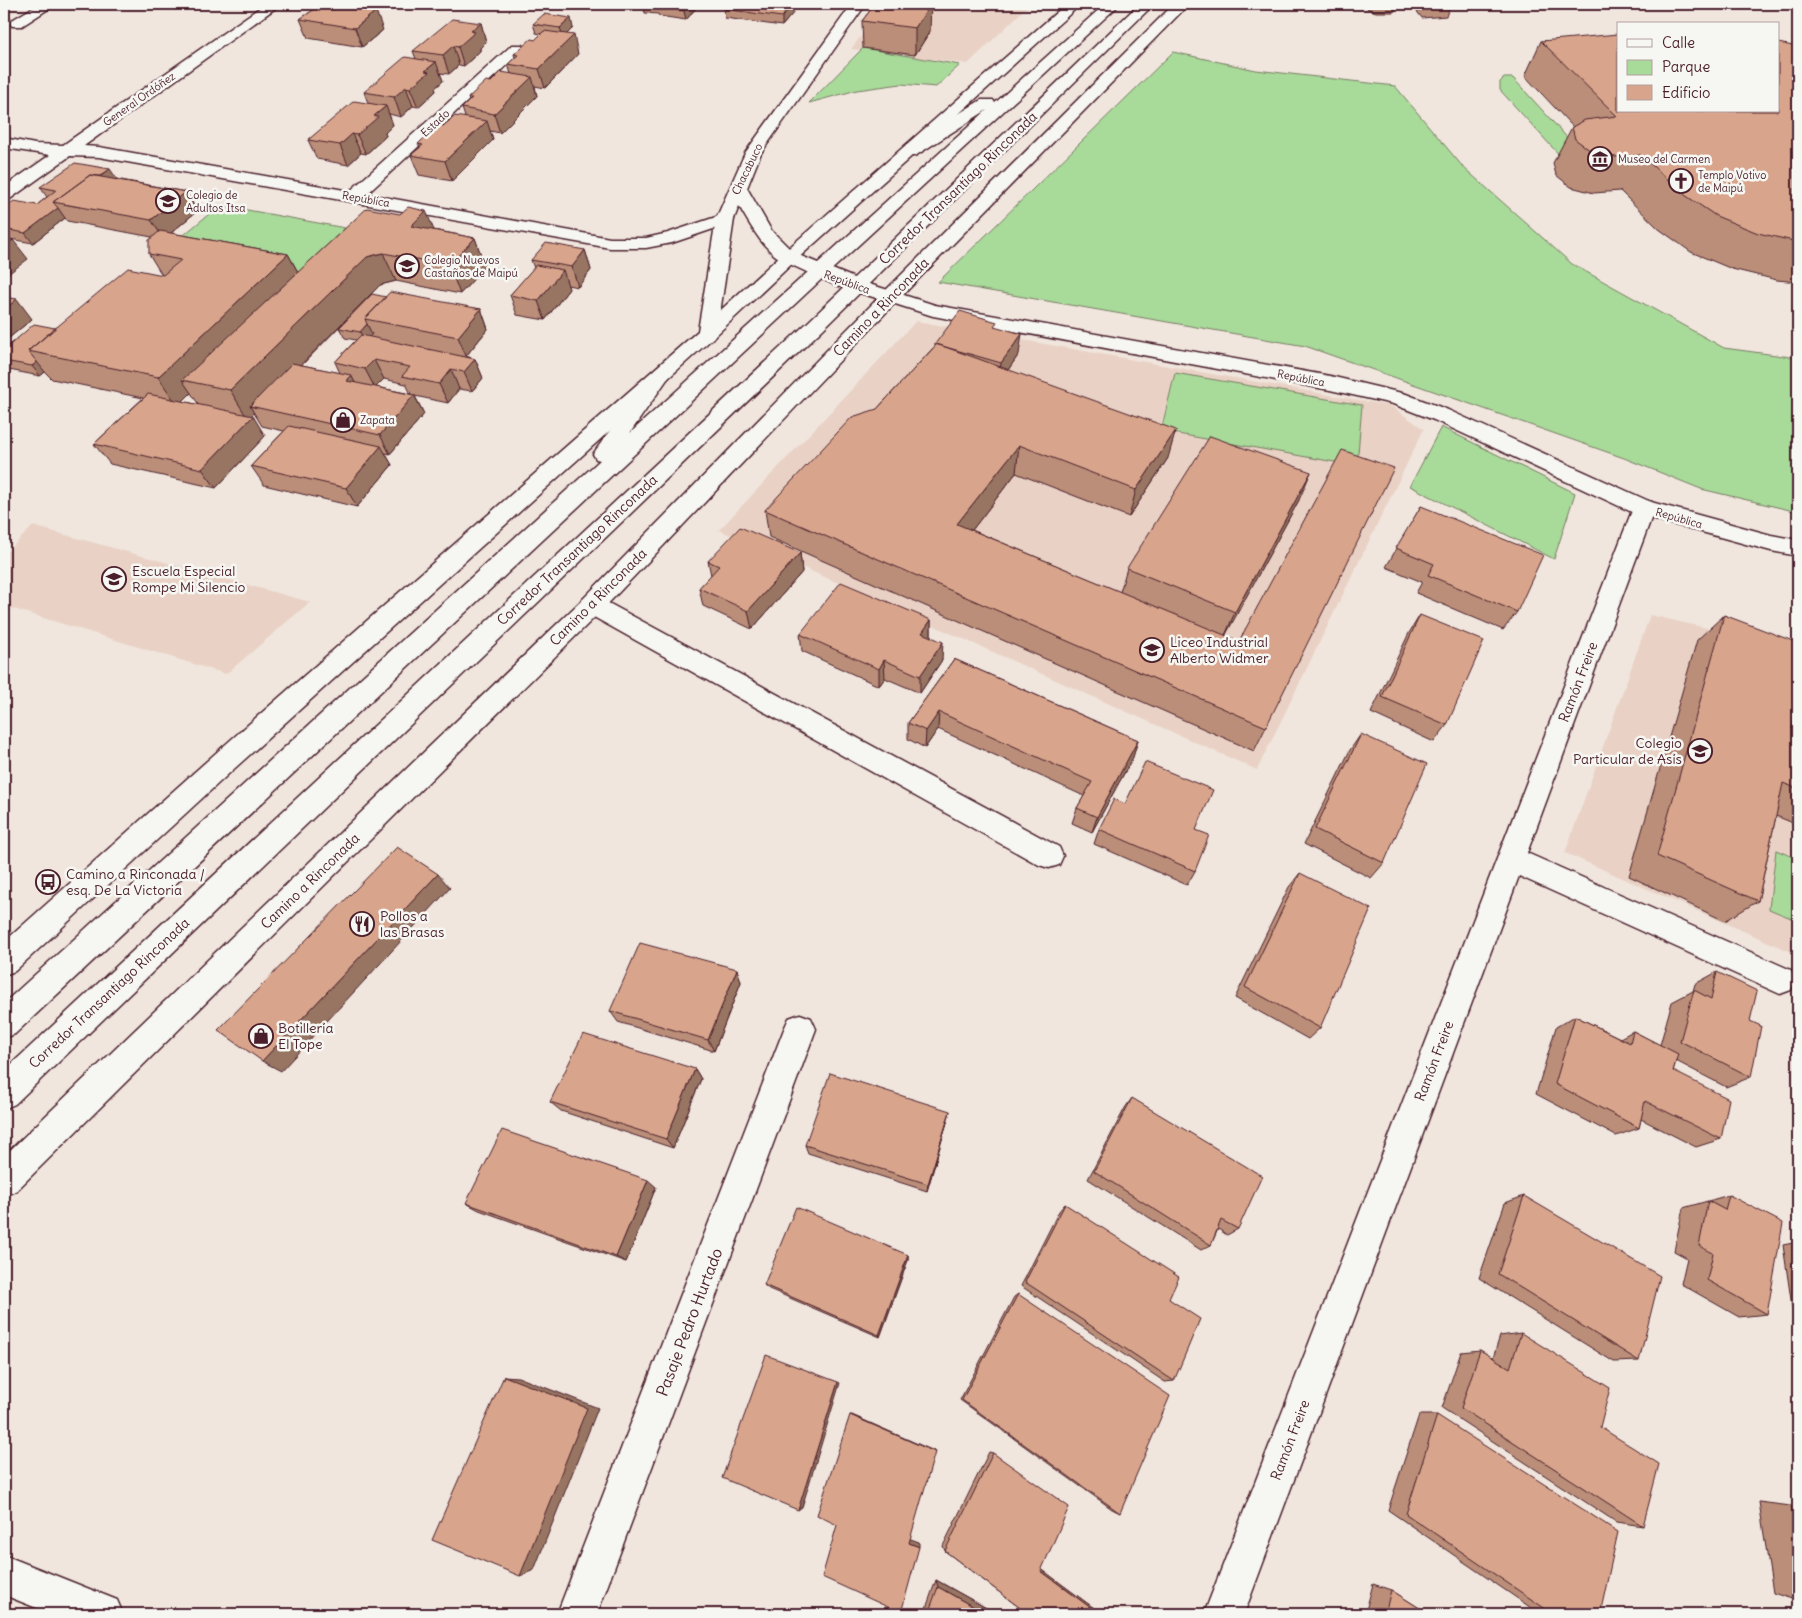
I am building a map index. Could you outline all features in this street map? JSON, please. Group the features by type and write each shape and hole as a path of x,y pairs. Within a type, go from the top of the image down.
{"street":[{"path":"17,23 49,4"},
{"name":"General Ordóñez","path":"4,195 274,4"},
{"name":"Chacabuco","path":"707,333 724,219 753,153 859,4"},
{"path":"4,961 226,760 658,378 789,257 1074,4"},
{"name":"Corredor Transantiago Rinconada","path":"4,1023 818,272 1113,4"},
{"name":"Corredor Transantiago Rinconada","path":"4,1093 857,286 1147,4"},
{"name":"Camino a Rinconada","path":"4,1179 592,605 889,298 1182,4"},
{"name":"Estado","path":"354,197 517,48"},
{"name":"Corredor Transantiago Rinconada","path":"909,152 1048,65"},
{"name":"República","path":"4,143 36,149 99,152 610,243 646,243 664,240 724,219"},
{"name":"República","path":"738,188 764,233 789,257 818,272 889,298 973,318 1312,380 1399,399 1441,415 1644,508 1771,543 1798,548"},
{"name":"Corredor Transantiago Rinconada","path":"573,499 658,378"},
{"name":"Ramón Freire","path":"1224,1614 1644,508"},
{"path":"592,605 1050,856"},
{"path":"1511,859 1780,980"},
{"name":"Pasaje Pedro Hurtado","path":"577,1614 800,1029"},
{"path":"4,1575 102,1614"}],"shaded area":[{"path":"886,4 1030,4 968,64 851,49"},
{"name":"Liceo Industrial Alberto Widmer","path":"916,321 1391,406 1424,429 1257,770 719,530"},
{"name":"Escuela Especial Rompe Mi Silencio","path":"33,526 310,602 226,674 4,606 4,555"},
{"name":"Colegio Particular de Asís","path":"1650,615 1798,649 1798,955 1565,853"}],"green space":[{"path":"863,48 960,65 936,87 901,84 857,90 809,103"},
{"path":"1173,52 1256,70 1395,86 1463,167 1572,264 1724,348 1798,358 1798,512 1701,489 1624,458 1305,346 938,282"},
{"path":"1504,78 1513,78 1582,154 1562,158 1500,90 1500,82"},
{"path":"220,205 345,228 293,277 163,252"},
{"path":"1175,373 1362,405 1357,466 1161,431"},
{"path":"1441,427 1575,493 1554,559 1410,486"},
{"path":"1776,850 1798,859 1798,921 1769,909"}],"building":[{"path":"322,4 376,11 355,28 300,19"},
{"path":"328,4 353,4 349,7"},
{"path":"648,4 690,4 684,11"},
{"path":"729,4 792,4 782,17 724,9"},
{"path":"875,4 931,4 915,28 862,21"},
{"path":"1422,4 1447,4 1450,7 1426,9"},
{"path":"544,14 571,18 560,28 533,24"},
{"path":"452,19 481,23 471,31 475,32 458,47 453,46 443,55 413,51"},
{"path":"544,31 574,35 539,69 508,64 518,55 514,54 531,39 535,40"},
{"path":"1617,34 1617,112 1780,112 1780,43 1798,47 1798,242 1758,233 1716,216 1682,193 1641,155 1615,157 1591,151 1575,139 1572,127 1585,120 1617,116 1541,41"},
{"path":"405,57 436,62 425,71 429,72 410,88 406,87 394,97 364,92"},
{"path":"501,72 532,77 494,114 462,108 472,98 468,98 486,81 491,82"},
{"path":"354,101 386,106 374,116 378,117 357,135 352,134 340,145 308,140"},
{"path":"455,116 487,121 445,161 411,155 423,145 418,144 438,125 443,126"},
{"path":"75,163 110,169 100,176 90,175 53,202 58,208 25,233 4,229 4,208 14,201 37,205 56,190 40,187"},
{"path":"90,175 186,192 151,220 53,202"},
{"path":"408,207 426,211 411,226 475,238 449,265 383,253 367,257 230,390 182,380 367,208 400,214"},
{"path":"160,231 288,254 158,377 28,351 128,268 163,275 181,260 149,254 149,240"},
{"path":"4,238 13,240 4,246"},
{"path":"546,243 585,250 572,267 531,260"},
{"path":"536,265 563,270 538,301 510,295"},
{"path":"390,292 481,309 458,337 365,319"},
{"path":"372,294 386,297 365,319 367,324 360,332 339,328"},
{"path":"4,297 17,299 4,310"},
{"path":"960,311 997,322 994,326 1022,334 1001,363 935,344"},
{"path":"34,324 55,328 28,351 37,362 32,366 4,361 4,350"},
{"path":"361,335 475,359 464,372 451,369 439,384 402,376 410,367 374,360 365,369 335,362"},
{"path":"937,344 1176,430 1136,490 1019,445 957,524 1239,641 1342,450 1394,468 1266,727 765,510 852,417 877,409"},
{"path":"292,363 351,375 347,381 414,395 380,435 250,406"},
{"path":"148,394 253,416 202,469 94,444"},
{"path":"289,426 381,446 346,488 251,466"},
{"path":"1210,436 1311,472 1235,612 1127,568"},
{"path":"1421,506 1543,555 1517,612 1428,575 1434,564 1396,548"},
{"path":"740,527 800,553 748,611 699,588 719,566 708,561"},
{"path":"841,582 931,620 922,633 943,642 920,676 884,660 879,669 800,634"},
{"path":"1420,615 1484,641 1447,725 1382,697"},
{"path":"1724,615 1798,643 1798,697 1792,729 1798,732 1798,789 1783,783 1758,901 1657,856"},
{"path":"954,659 1138,740 1097,817 1077,808 1092,782 939,712 926,731 908,723"},
{"path":"1361,734 1427,764 1384,863 1315,829"},
{"path":"1145,762 1213,790 1196,830 1209,835 1195,871 1099,829 1114,799 1125,804"},
{"path":"397,847 438,874 262,1061 218,1030"},
{"path":"1300,873 1371,909 1320,1028 1245,987"},
{"path":"640,943 737,969 708,1040 610,1011"},
{"path":"1717,972 1757,991 1750,1021 1761,1026 1751,1077 1680,1041 1694,990 1711,999"},
{"path":"1575,1016 1630,1043 1633,1031 1678,1054 1673,1071 1729,1099 1721,1139 1645,1101 1639,1128 1555,1084"},
{"path":"583,1034 695,1069 666,1139 550,1102"},
{"path":"830,1073 950,1111 928,1184 805,1145"},
{"path":"1132,1098 1262,1176 1238,1229 1221,1220 1211,1245 1094,1171"},
{"path":"502,1130 648,1180 616,1257 466,1203"},
{"path":"1729,1195 1783,1223 1767,1314 1707,1280 1713,1253 1699,1246 1708,1201 1725,1210"},
{"path":"1524,1196 1660,1276 1639,1361 1498,1274"},
{"path":"1065,1204 1179,1277 1169,1299 1200,1319 1174,1381 1025,1282"},
{"path":"796,1207 908,1255 879,1335 764,1285"},
{"path":"1018,1294 1170,1396 1120,1513 962,1400"},
{"path":"1521,1333 1610,1388 1600,1427 1659,1464 1643,1526 1461,1408 1480,1350 1510,1368"},
{"path":"766,1355 838,1382 798,1510 722,1478"},
{"path":"504,1376 587,1408 520,1576 432,1540"},
{"path":"850,1415 935,1452 909,1543 919,1547 901,1613 822,1577 837,1525 817,1515"},
{"path":"1437,1415 1618,1532 1600,1614 1553,1614 1406,1514"},
{"path":"993,1453 1069,1507 1041,1571 1099,1614 1028,1614 945,1551"},
{"path":"1791,1506 1798,1508 1798,1551"},
{"path":"938,1587 986,1614 928,1614"},
{"path":"1391,1590 1429,1614 1385,1614"}],"place":[{"name":"Museo del Carmen","path":"1600,159"},
{"name":"Templo Votivo de Maipú","path":"1681,181"},
{"name":"Colegio de Adultos Itsa","path":"168,201"},
{"name":"Colegio Nuevos Castaños de Maipú","path":"407,266"},
{"name":"Zapata","path":"343,420"},
{"name":"Escuela Especial Rompe Mi Silencio","path":"114,579"},
{"name":"Liceo Industrial Alberto Widmer","path":"1152,650"},
{"name":"Colegio Particular de Asís","path":"1700,751"},
{"name":"Camino a Rinconada / esq. De La Victoria","path":"48,882"},
{"name":"Pollos a las Brasas","path":"362,924"},
{"name":"Botillería El Tope","path":"261,1036"}]}
